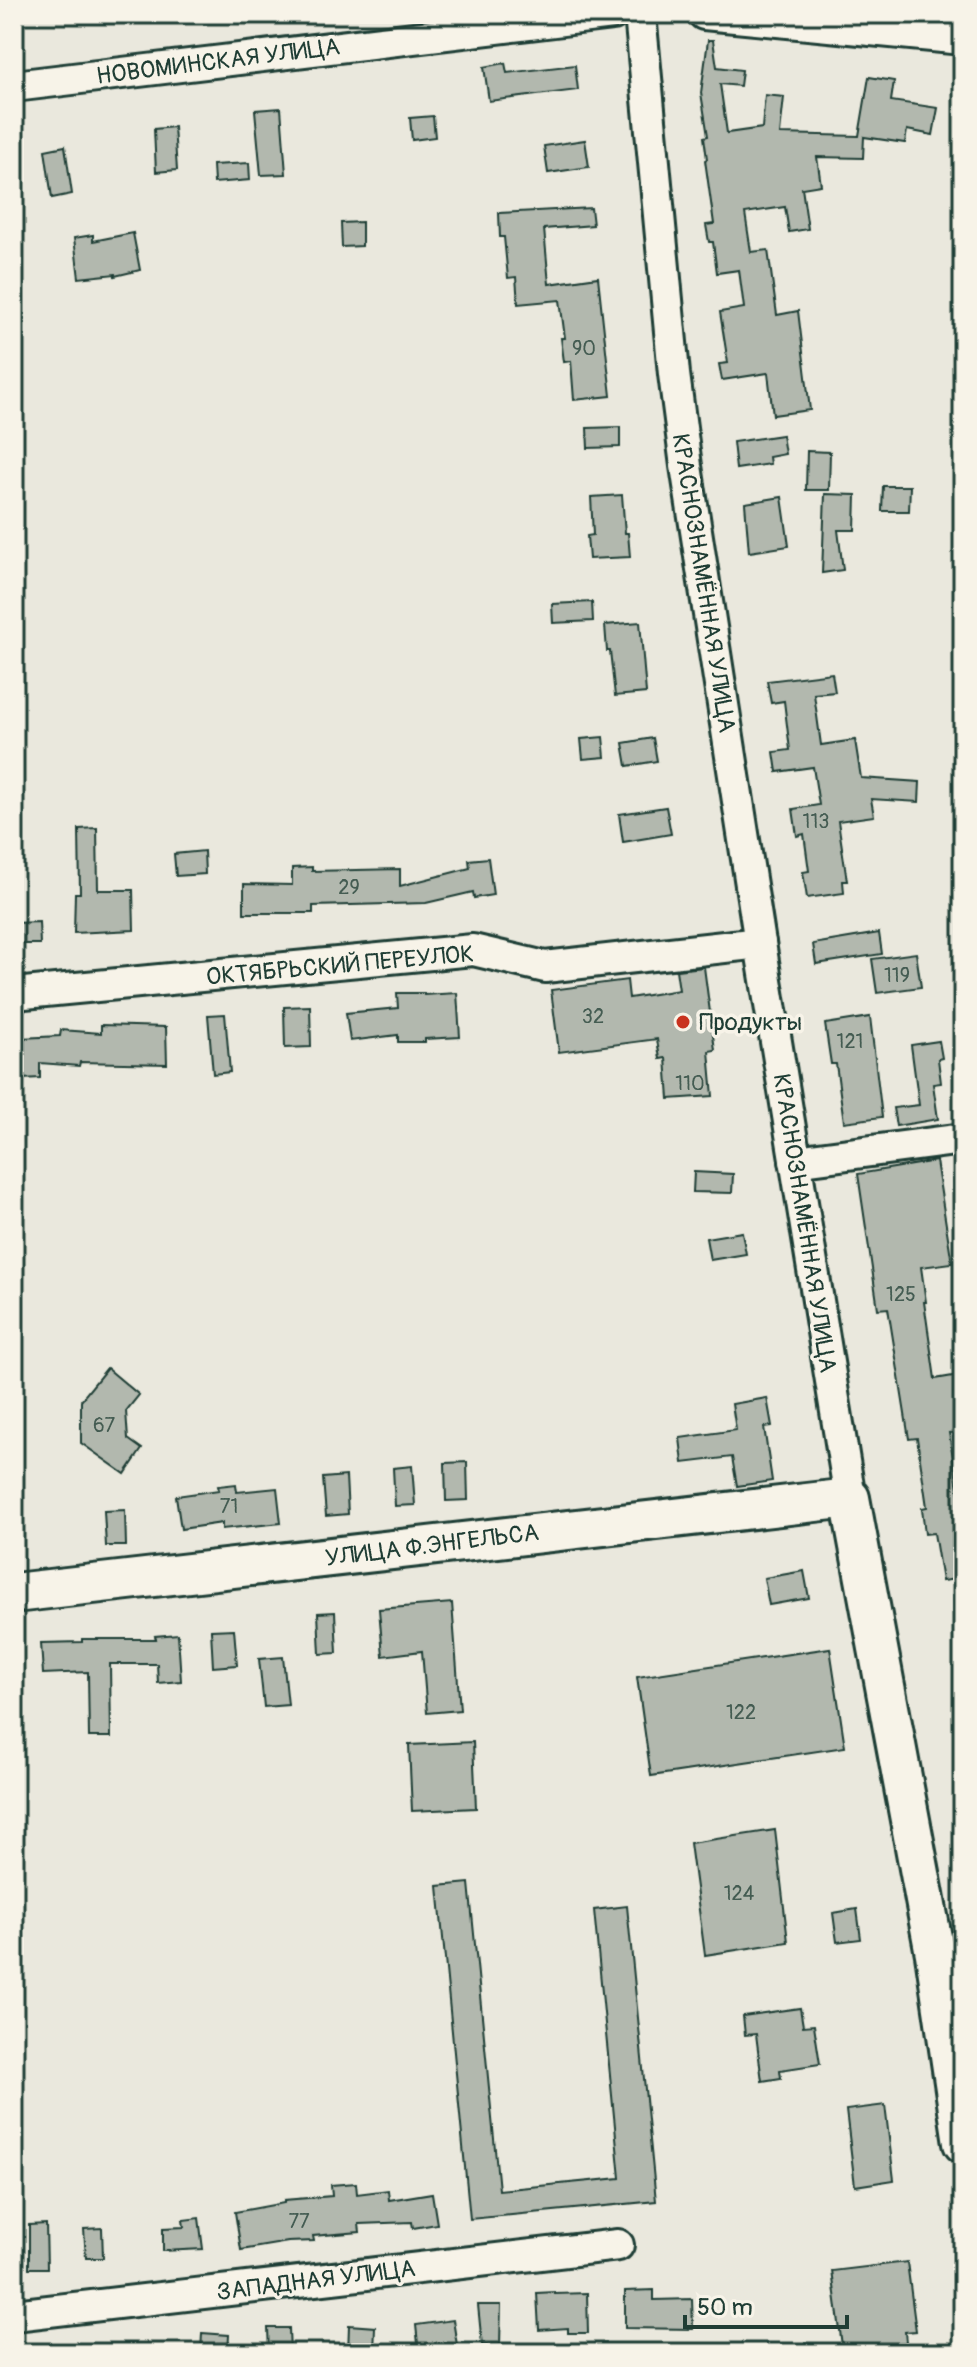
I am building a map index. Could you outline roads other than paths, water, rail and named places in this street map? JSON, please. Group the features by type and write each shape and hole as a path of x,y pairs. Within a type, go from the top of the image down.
{"main road":[{"name":"УЛИЦА Ф.ЭНГЕЛЬСА","path":"14,1593 850,1498"},
{"name":"КРАСНОЗНАМЁННАЯ УЛИЦА","path":"850,1498 949,1954 963,2143"}],"street":[{"name":"НОВОМИНСКАЯ УЛИЦА","path":"14,86 613,14"},
{"name":"КРАСНОЗНАМЁННАЯ УЛИЦА","path":"640,14 674,374 686,466 850,1498"},
{"path":"704,14 963,39"},
{"name":"ОКТЯБРЬСКИЙ ПЕРЕУЛОК","path":"14,994 473,950 545,967 760,943"},
{"path":"795,1161 963,1139"},
{"name":"ЗАПАДНАЯ УЛИЦА","path":"14,2315 618,2245"}],"place":[{"name":"Продукты","path":"683,1022"}]}
